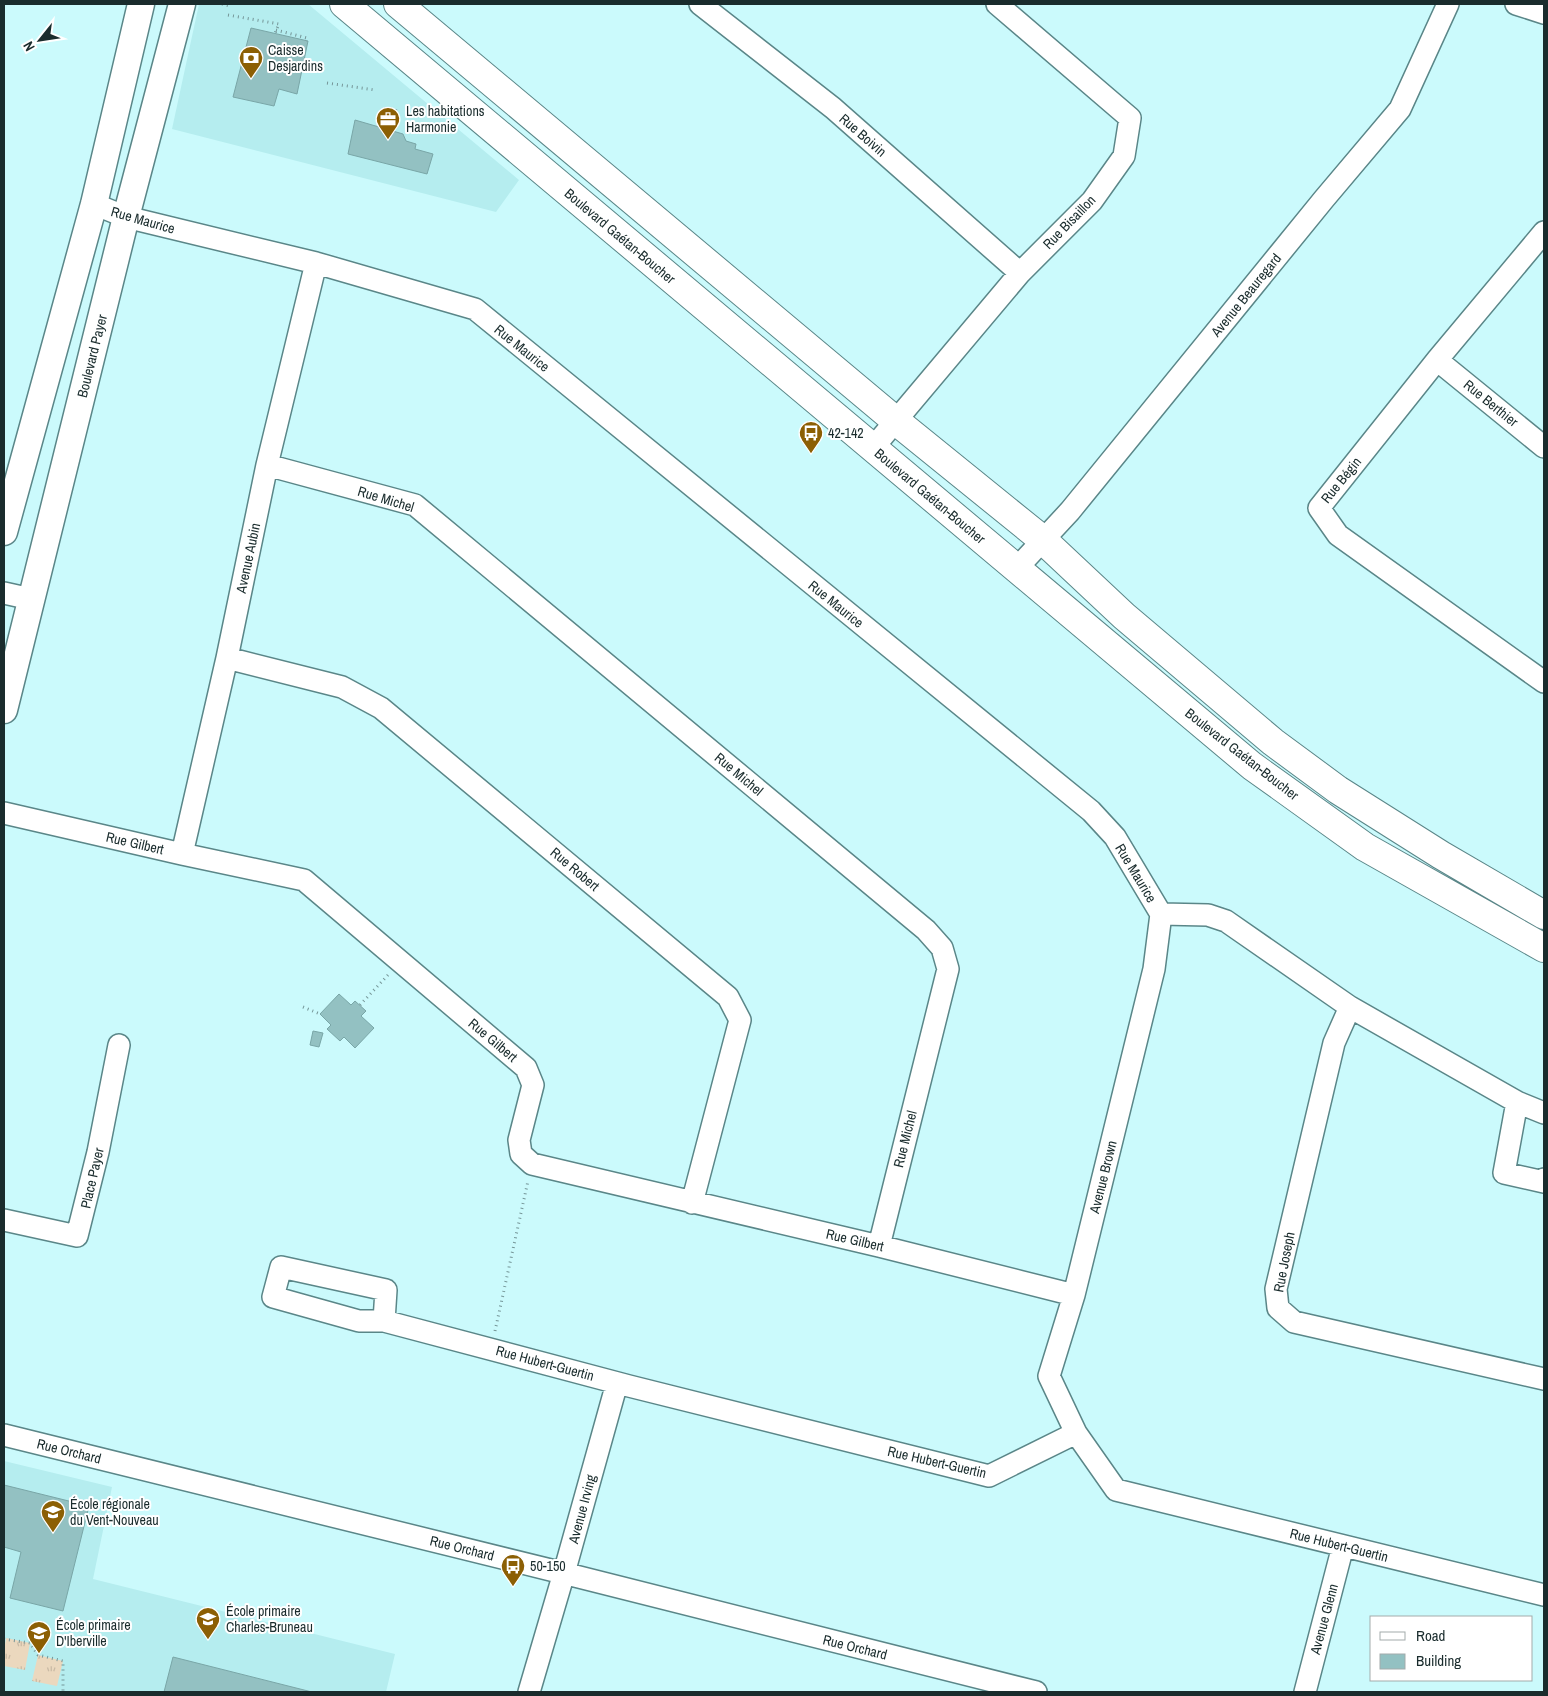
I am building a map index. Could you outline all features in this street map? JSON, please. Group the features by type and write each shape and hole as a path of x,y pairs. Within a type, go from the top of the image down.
{"main road":[{"name":"Boulevard Gaétan-Boucher","path":"344,4 1252,766 1365,847 1544,948"},
{"name":"Boulevard Gaétan-Boucher","path":"398,4 896,421 1043,540 1124,616 1273,742 1338,790 1433,850 1544,914"},
{"path":"506,140 528,113"}],"street":[{"path":"4,532 94,204 141,4"},
{"name":"Boulevard Payer","path":"4,710 126,217 182,4"},
{"name":"Rue Boivin","path":"700,4 833,108 1020,273"},
{"name":"Rue Bisaillon","path":"872,449 1020,273 1092,201 1124,156 1130,118 997,4"},
{"name":"Avenue Beauregard","path":"1017,568 1070,511 1318,206 1400,109 1448,4"},
{"path":"1516,4 1544,13"},
{"name":"Rue Maurice","path":"94,204 126,217 316,263 475,309 1091,811 1115,837 1161,914 1208,915 1226,921 1350,1007 1517,1102 1544,1113"},
{"name":"Rue Bégin","path":"1544,232 1437,360 1319,508 1338,535 1544,682"},
{"name":"Avenue Aubin","path":"182,854 227,658 267,465 316,263"},
{"name":"Rue Berthier","path":"1437,360 1544,447"},
{"name":"Rue Michel","path":"267,465 415,505 926,930 942,948 948,969 879,1246"},
{"path":"4,593 31,599"},
{"name":"Rue Robert","path":"227,658 342,688 381,708 728,997 740,1020 692,1203"},
{"name":"Rue Gilbert","path":"4,812 182,854 304,880 526,1068 533,1086 519,1140 521,1154 532,1164 879,1246 1074,1295"},
{"name":"Avenue Brown","path":"1076,1432 1049,1376 1074,1295 1154,969 1161,914"},
{"name":"Rue Joseph","path":"1350,1007 1334,1043 1276,1290 1278,1308 1294,1322 1544,1379"},
{"name":"Place Payer","path":"4,1220 77,1236 98,1152 119,1044"},
{"path":"1517,1102 1504,1172 1544,1182 1544,1179"},
{"name":"Rue Hubert-Guertin","path":"384,1320 386,1290 281,1267 273,1297 359,1321 384,1320 617,1383 989,1476 1076,1432 1116,1490 1544,1595"},
{"name":"Avenue Irving","path":"529,1692 617,1383"},
{"name":"Rue Orchard","path":"4,1435 1036,1692"},
{"name":"Avenue Glenn","path":"1305,1692 1344,1546"}],"path":[{"path":"222,4 230,6"},
{"path":"228,15 279,24 275,32 307,38 306,40"},
{"path":"327,83 375,90"},
{"path":"392,130 396,108"},
{"path":"360,1005 400,962"},
{"path":"303,1007 320,1014"},
{"path":"491,1349 532,1164"},
{"path":"4,1639 30,1643 38,1655 63,1661 63,1692"}],"shaded area":[{"path":"199,4 308,4 519,180 496,212 172,129"},
{"path":"4,1461 112,1487 93,1579 395,1654 386,1692 4,1692"}],"green space":[{"path":"6,1638 30,1643 25,1670 4,1666"},
{"path":"38,1655 63,1661 57,1686 32,1681"}],"building":[{"path":"251,28 308,41 297,94 279,89 274,106 233,97"},
{"path":"355,120 403,134 406,141 416,144 415,149 433,154 427,174 348,154"},
{"path":"339,994 351,1005 355,1001 366,1011 361,1016 374,1028 355,1048 344,1037 340,1041 327,1029 331,1025 320,1014"},
{"path":"313,1031 323,1033 319,1047 310,1045"},
{"path":"4,1485 89,1506 63,1611 10,1598 21,1552 4,1547"},
{"path":"173,1657 312,1692 164,1692"}],"place":[{"name":"Caisse Desjardins","path":"251,79"},
{"name":"Les habitations Harmonie","path":"388,140"},
{"name":"42-142","path":"811,454"},
{"name":"École régionale du Vent-Nouveau","path":"53,1533"},
{"name":"50-150","path":"513,1587"},
{"name":"École primaire Charles-Bruneau","path":"208,1640"},
{"name":"École primaire D'Iberville","path":"39,1654"}]}
